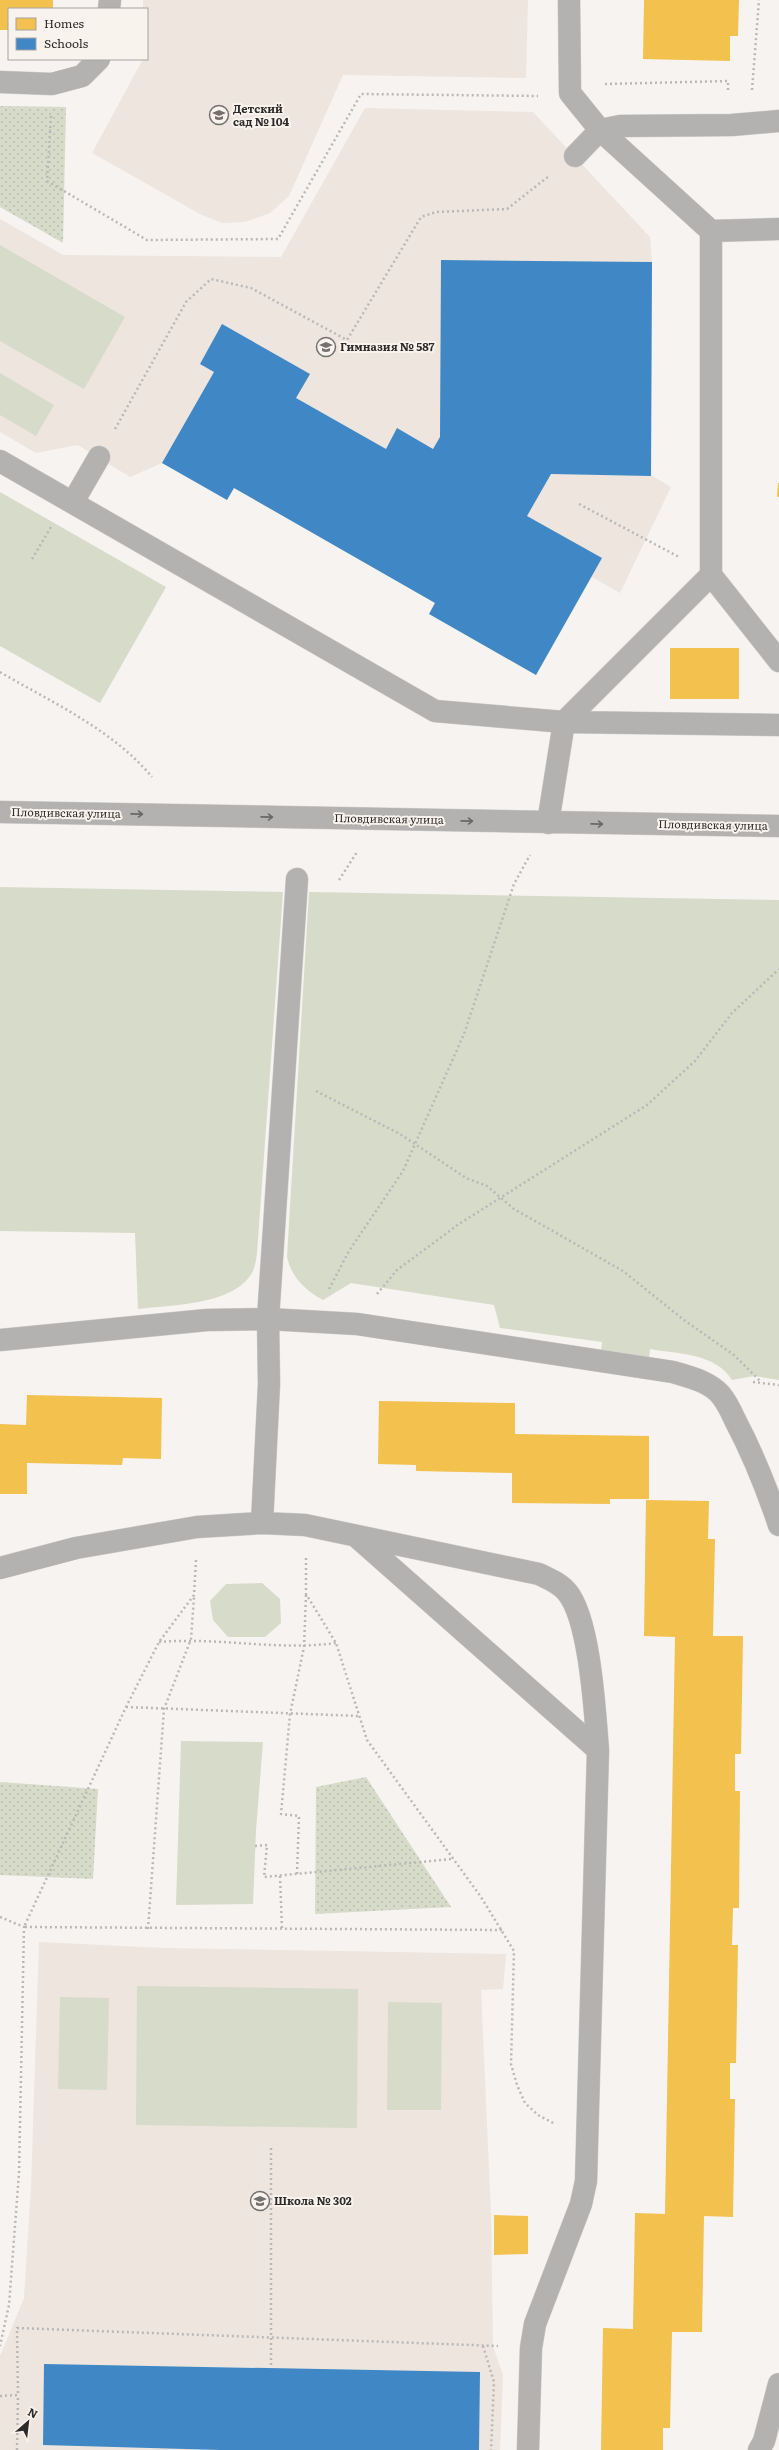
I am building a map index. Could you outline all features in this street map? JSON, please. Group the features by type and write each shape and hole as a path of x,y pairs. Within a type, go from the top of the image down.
{"street":[{"path":"568,0 570,93 600,130 711,231 779,229"},
{"path":"0,82 52,84 82,76 98,60"},
{"path":"575,156 600,130 620,126 732,125 779,121"},
{"path":"711,231 711,575 779,661"},
{"path":"73,502 99,457"},
{"path":"0,460 435,711 564,722 779,725"},
{"path":"548,823 564,722 711,575"},
{"name":"Пловдивская улица","path":"0,812 779,826"},
{"path":"262,1523 269,1384 268,1319 297,879"},
{"path":"0,1340 207,1320 313,1320 357,1324 673,1372 709,1385 720,1394 747,1442 779,1525"},
{"path":"0,1568 76,1548 197,1527 262,1523 305,1526 539,1574 555,1581 567,1592 574,1603 581,1623 592,1684 598,1750 586,2181 581,2204 535,2324 531,2348 528,2450"},
{"path":"357,1537 598,1750"},
{"path":"759,2450 764,2441 779,2384"}],"path":[{"path":"749,95 753,89 759,0"},
{"path":"52,84 47,180 147,240 278,239 361,94 537,96 570,93"},
{"path":"99,457 186,302 210,280 251,288 347,340 421,217 436,212 506,209 575,156"},
{"path":"579,504 711,575"},
{"path":"0,672 99,730 134,756 152,777"},
{"path":"339,880 357,851"},
{"path":"313,1320 349,1251 403,1171 464,1034 514,884"},
{"path":"357,1324 382,1287 397,1270 459,1224 647,1105 695,1061 732,1013 779,969"},
{"path":"284,1073 400,1134 466,1178 487,1186 500,1199 623,1271 684,1320 734,1355 761,1382"},
{"path":"297,1874 300,1816 281,1814 290,1714 304,1647 306,1594 305,1526"},
{"path":"148,1929 164,1709 190,1639 194,1595 197,1527"},
{"path":"306,1594 336,1643 367,1740 452,1858 502,1930 514,1951 511,2064 517,2085 525,2103 538,2115 551,2123 587,2131"},
{"path":"0,2346 9,2305 19,2174 24,1926 126,1707 159,1642 194,1595"},
{"path":"159,1642 190,1639 304,1647 336,1643"},
{"path":"126,1707 359,1716"},
{"path":"255,1846 267,1845 264,1877 452,1858"},
{"path":"280,1876 282,1929"},
{"path":"0,1917 24,1926 148,1929 502,1930"},
{"path":"271,2148 271,2368"},
{"path":"17,2450 18,2328 531,2348"},
{"path":"483,2346 494,2382 491,2450"},
{"path":"0,2396 18,2395"}],"shaded area":[{"name":"Детский сад № 104","path":"143,0 528,0 526,78 343,75 289,196 270,213 245,222 222,223 200,214 92,153 142,60 148,60 148,8 143,8"},
{"name":"Гимназия № 587","path":"365,108 533,112 650,237 652,262 651,475 671,487 620,593 592,577 536,675 429,614 435,602 234,488 162,463 130,477 78,445 36,453 0,432 0,219 63,255 281,257"},
{"name":"Школа № 302","path":"39,1942 164,1948 506,1954 503,1989 481,1990 491,2214 493,2346 503,2375 500,2450 0,2450 0,2356 24,2298 31,2187"}],"green space":[{"path":"0,106 66,107 63,243 0,207"},
{"path":"0,245 125,317 84,389 0,341"},
{"path":"0,373 54,405 36,436 0,415"},
{"path":"0,492 166,587 100,703 0,646"},
{"path":"0,887 283,892 257,1256 252,1273 241,1286 229,1293 198,1302 138,1309 135,1233 0,1231"},
{"path":"309,892 779,900 779,1380 754,1376 732,1380 725,1371 716,1364 696,1356 650,1349 649,1359 601,1353 602,1342 500,1328 494,1305 351,1283 323,1300 310,1292 300,1283 292,1271 287,1257"},
{"path":"262,1583 280,1599 281,1623 265,1637 228,1637 213,1620 210,1601 226,1584"},
{"path":"181,1741 263,1742 256,1830 253,1904 176,1905"},
{"path":"366,1777 451,1907 315,1914 316,1787"},
{"path":"0,1782 98,1789 93,1879 0,1875"},
{"path":"137,1986 358,1989 357,2128 136,2125"},
{"path":"60,1997 109,1998 107,2090 58,2089"},
{"path":"388,2002 442,2003 441,2110 387,2110"}],"building: Homes":[{"path":"0,0 53,0 53,8 8,8 8,30 0,30"},
{"path":"644,0 739,0 738,36 730,36 730,61 643,59"},
{"path":"778,483 779,497 777,497"},
{"path":"670,648 739,648 739,699 670,699"},
{"path":"27,1395 162,1398 161,1459 123,1458 122,1465 27,1463 27,1494 0,1494 0,1424 26,1425"},
{"path":"379,1401 515,1403 515,1434 649,1436 649,1499 610,1499 610,1504 512,1503 512,1473 416,1471 416,1465 378,1464"},
{"path":"646,1500 709,1501 708,1539 715,1539 713,1636 743,1636 741,1754 735,1754 735,1791 740,1791 739,1908 733,1908 732,1945 738,1945 736,2063 730,2063 730,2099 735,2099 733,2217 704,2216 702,2332 672,2332 670,2428 663,2428 663,2450 601,2450 603,2328 633,2329 635,2213 665,2214 675,1637 644,1636"},
{"path":"494,2215 528,2216 528,2254 494,2255"}],"building: Schools":[{"path":"441,260 652,262 651,476 551,474 527,516 602,558 536,675 429,614 435,603 234,488 227,500 162,463 214,372 200,364 222,324 310,374 296,398 386,449 397,428 433,449 440,437"},
{"path":"44,2364 480,2372 479,2450 221,2450 43,2445"}],"place":[{"name":"Детский сад № 104","path":"219,115"},
{"name":"Гимназия № 587","path":"326,347"},
{"name":"Школа № 302","path":"260,2201"}]}
